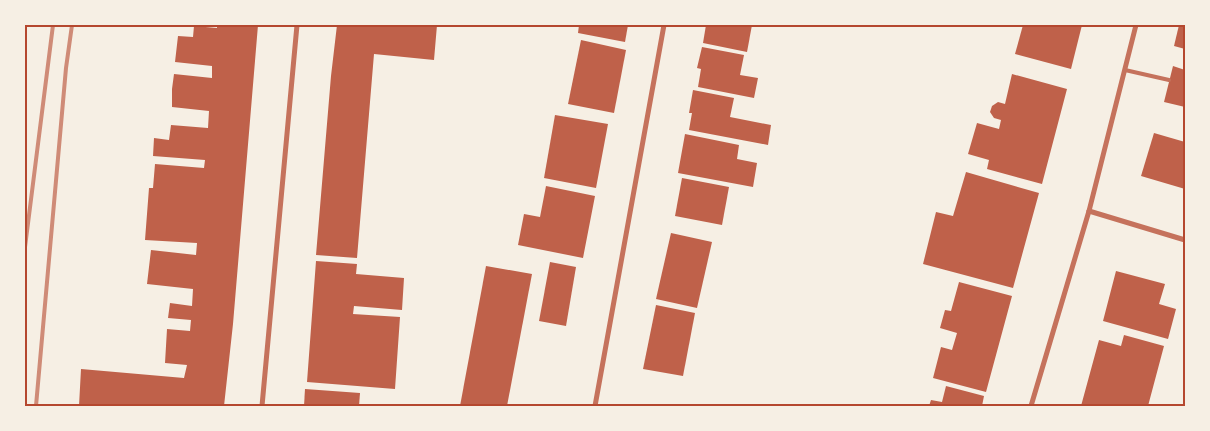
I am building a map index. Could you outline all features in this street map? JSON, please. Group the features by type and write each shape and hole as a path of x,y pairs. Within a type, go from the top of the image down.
{"street":[{"path":"262,406 297,25"},
{"path":"595,406 664,25"},
{"path":"1031,406 1089,211 1136,25"},
{"path":"1089,211 1185,240"}],"lane":[{"path":"1125,70 1169,80"}],"building":[{"path":"217,25 258,25 233,324 224,406 79,406 81,369 184,378 187,365 165,363 167,329 190,331 191,320 168,318 170,303 192,306 193,289 147,284 151,250 196,255 197,243 145,240 149,188 153,188 155,164 204,168 205,160 153,156 154,138 169,140 171,125 208,128 209,111 172,107 172,89 174,74 212,78 212,66 175,62 178,36 193,37 194,26 217,28"},
{"path":"337,25 437,25 434,60 374,54 357,258 316,255"},
{"path":"579,25 628,25 625,42 578,33"},
{"path":"706,25 752,25 747,52 703,43"},
{"path":"1023,25 1082,25 1071,69 1015,54"},
{"path":"1179,25 1185,25 1185,49 1174,46"},
{"path":"581,40 626,50 614,113 568,104"},
{"path":"702,47 744,55 740,75 758,78 754,98 698,87 701,69 697,68"},
{"path":"1173,66 1185,70 1185,107 1164,102"},
{"path":"1012,74 1067,89 1042,184 987,169 989,160 968,154 977,123 999,129 1001,120 994,118 990,112 992,106 998,102 1005,104"},
{"path":"693,90 734,98 730,117 771,125 768,145 689,130 692,113 689,113"},
{"path":"555,115 608,124 596,188 544,178"},
{"path":"1154,133 1185,142 1185,189 1141,176"},
{"path":"685,134 739,145 737,159 757,163 753,187 678,173"},
{"path":"966,172 1039,193 1013,288 923,264 936,212 953,216"},
{"path":"682,178 729,187 722,225 675,216"},
{"path":"546,186 595,196 583,258 518,245 524,214 540,217"},
{"path":"671,233 712,242 697,308 656,299"},
{"path":"316,261 357,264 356,274 404,278 402,310 354,306 353,314 400,317 395,389 307,382"},
{"path":"550,262 576,267 566,326 539,321"},
{"path":"486,266 532,274 507,406 460,406"},
{"path":"1116,271 1165,284 1159,304 1176,309 1168,339 1103,321"},
{"path":"959,282 1012,296 986,392 933,378 941,347 952,350 957,333 940,328 945,310 951,311"},
{"path":"656,305 695,313 683,376 643,369"},
{"path":"1124,335 1164,346 1148,406 1081,406 1099,340 1121,346"},
{"path":"946,386 984,396 982,406 929,406 931,400 942,402"},
{"path":"305,389 360,393 359,406 304,406"}],"railway":[{"path":"25,247 53,25"},
{"path":"36,406 66,68 72,25"}]}
